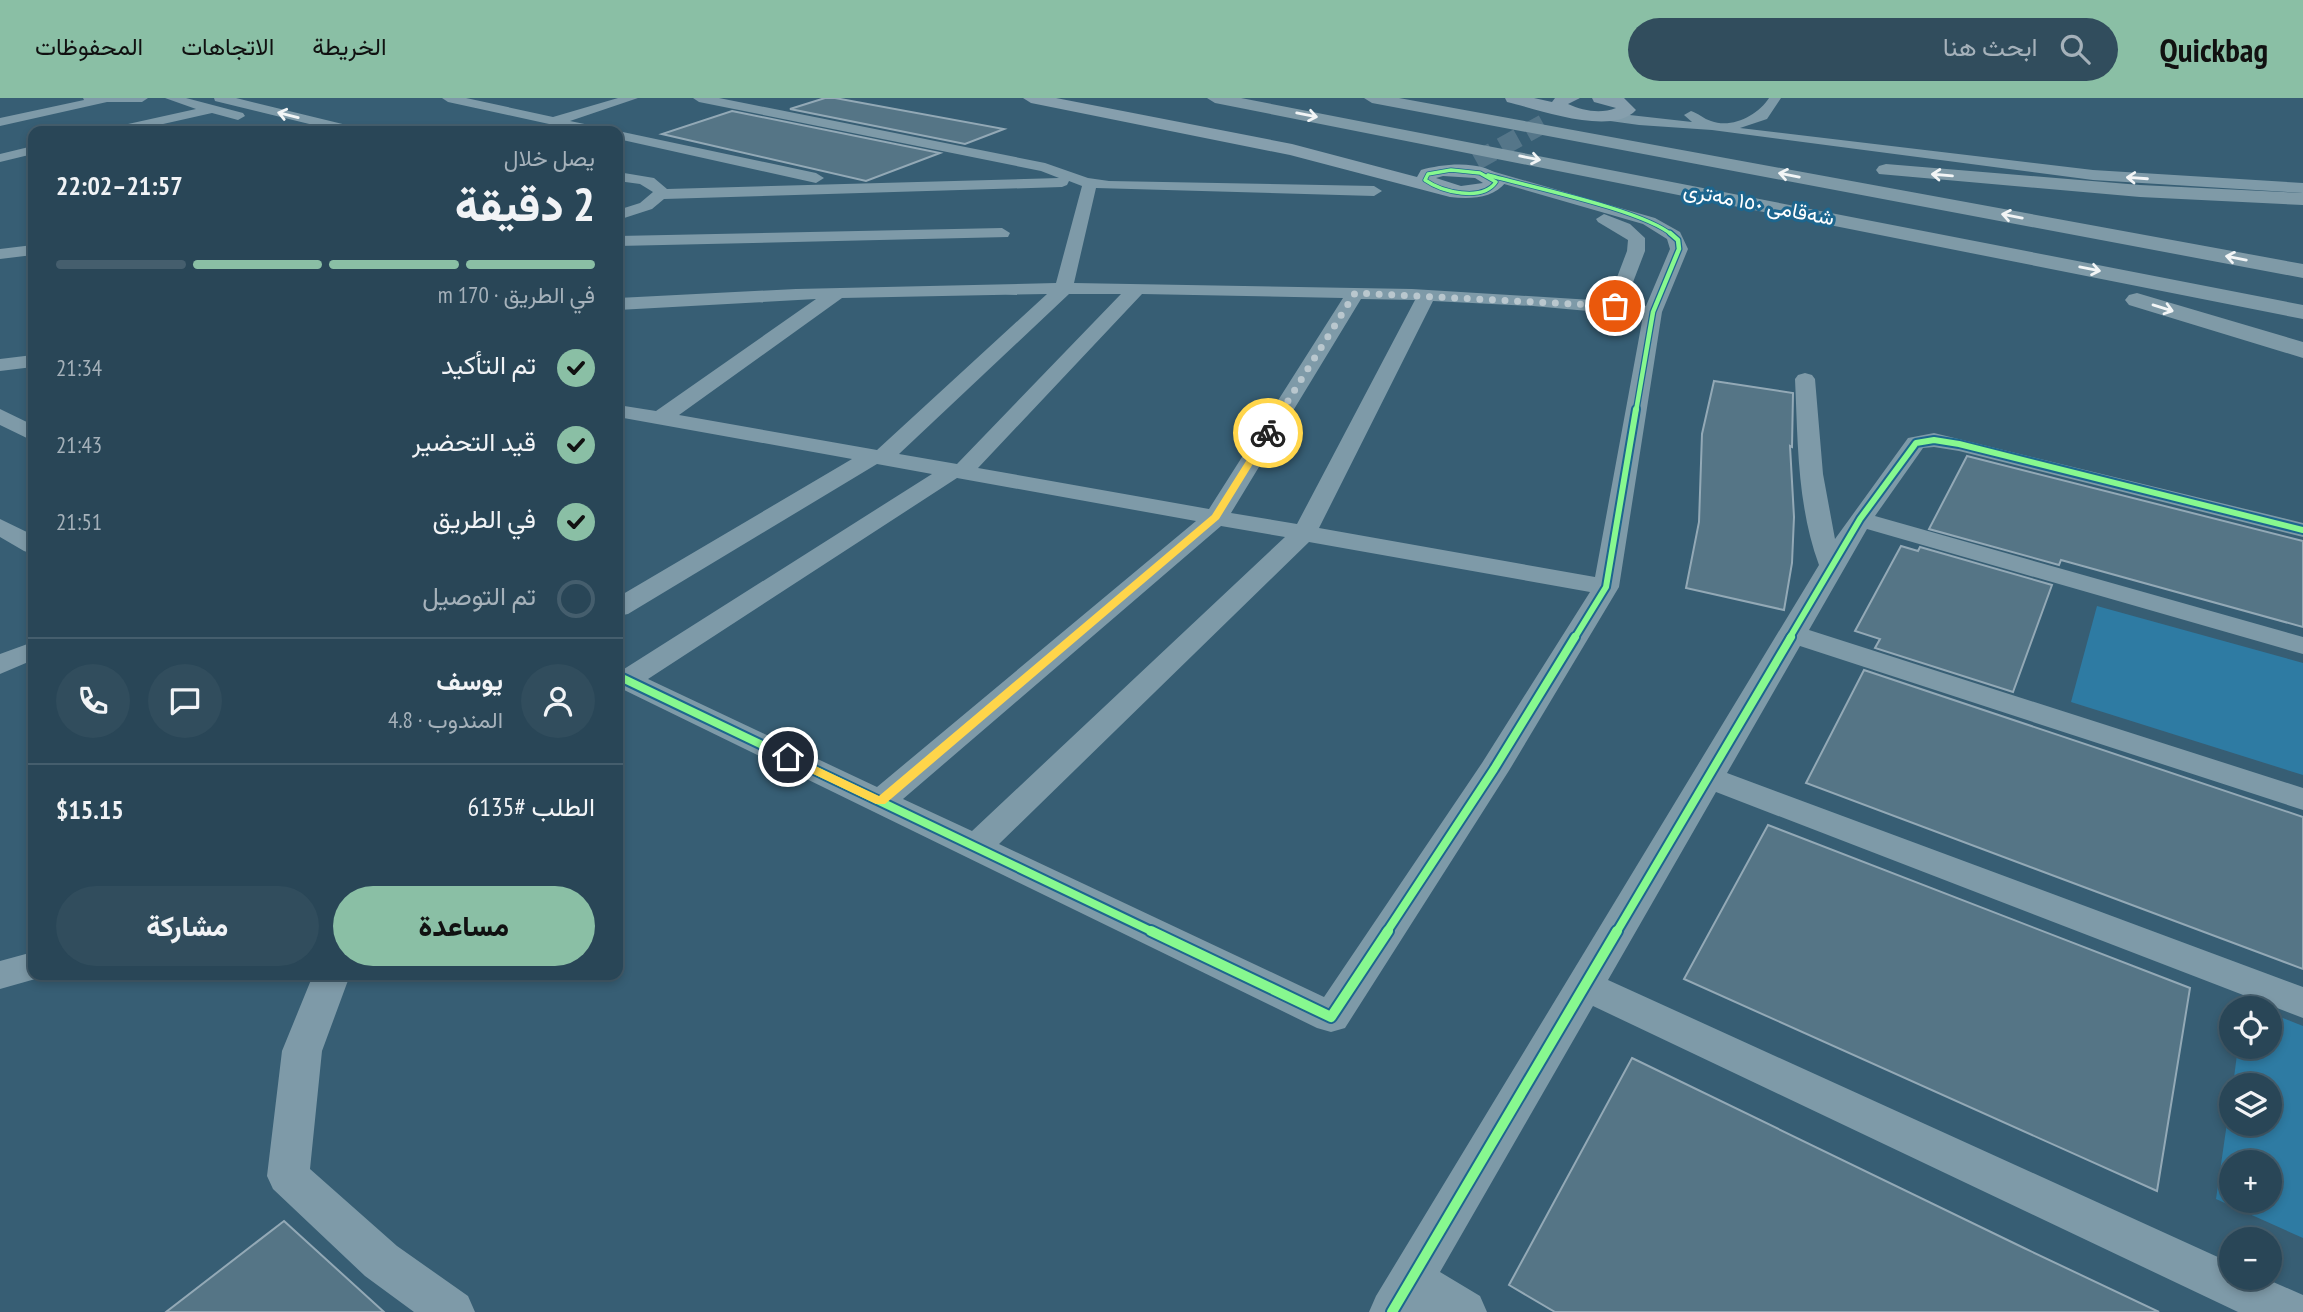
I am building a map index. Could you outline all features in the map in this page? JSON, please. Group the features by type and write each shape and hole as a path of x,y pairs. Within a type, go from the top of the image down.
{"highway":[{"name":"شەقامی ١٥٠ مەتری","path":"1215,98 2303,312"},
{"name":"شەقامی ١٥٠ مەتری","path":"1372,98 2303,271"},
{"path":"1519,124 1592,130 1829,164"},
{"path":"1866,168 2079,187 2303,199"},
{"path":"1838,219 2121,296 2303,350"}],"street":[{"path":"0,111 62,98"},
{"path":"0,122 95,99 142,98"},
{"path":"171,98 216,103 329,126"},
{"path":"447,98 576,126"},
{"path":"554,121 632,98"},
{"path":"699,98 1045,167 1087,182"},
{"path":"1031,98 1293,150 1472,173 1489,189 1456,191"},
{"path":"623,678 1331,1017 1494,769 1606,587 1653,312 1678,257 1678,240 1670,232 1637,217 1472,173 1344,152 1077,98"},
{"path":"1513,98 1564,109 1601,107 1734,131 2093,175 2303,188"},
{"path":"1691,115 1707,125 1753,120 1762,116 1775,98"},
{"path":"133,126 216,103 284,126"},
{"path":"1601,107 1625,112 1628,107 1625,104"},
{"path":"1625,104 1691,115 1721,111"},
{"path":"1581,124 1601,107"},
{"path":"623,139 863,188 911,169"},
{"path":"935,159 959,149"},
{"path":"8,156 28,151"},
{"path":"8,156 28,159"},
{"path":"1456,191 1472,173"},
{"path":"623,178 650,182 658,187 660,194"},
{"path":"623,605 878,456 1064,288 1087,182"},
{"path":"646,206 660,194 1087,182 1128,187 1374,191"},
{"path":"1456,191 1557,206 1601,218 1633,234 1637,245 1615,306"},
{"path":"623,213 646,206 1026,192"},
{"path":"623,241 1002,233"},
{"path":"0,239 28,249"},
{"path":"0,254 28,250"},
{"path":"623,304 837,293 1137,288 1426,296 1615,306 1653,312"},
{"path":"623,677 959,470 1137,288"},
{"path":"623,428 653,417 837,293"},
{"path":"880,802 1216,517 1355,293"},
{"path":"976,847 1305,533 1426,296"},
{"path":"0,365 28,360"},
{"path":"1805,379 1817,516 1824,548 1832,565 1825,578"},
{"path":"623,412 1606,587"},
{"path":"0,416 28,430"},
{"path":"1464,1312 1401,1296 1860,519 1916,443 1934,440 1959,444 2303,530"},
{"path":"1860,519 2303,646"},
{"path":"0,526 28,543"},
{"path":"1792,634 2303,799"},
{"path":"0,665 28,652"},
{"path":"1708,776 2303,1003"},
{"path":"0,975 28,967"},
{"path":"329,980 302,1051 288,1176 381,1261 452,1312"},
{"path":"1584,985 2288,1312"}],"shaded area":[{"path":"2097,606 2303,663 2303,775 2071,702"},
{"path":"2282,1018 2303,1026 2303,1238 2247,1213 2282,1213 2282,1150 2223,1150 2225,1136 2282,1136 2282,1073 2235,1073 2236,1059 2282,1059"},
{"path":"2219,1178 2219,1200 2216,1199"}],"building":[{"path":"825,98 1004,129 965,144 790,109"},
{"path":"732,111 940,153 866,181 662,134"},
{"path":"1714,381 1793,393 1792,447 1790,446 1794,517 1792,563 1784,610 1686,588 1699,522 1702,434"},
{"path":"1967,456 2303,541 2303,627 2061,560 2059,565 1929,529"},
{"path":"1901,546 1918,551 1920,547 2052,585 2013,692 1875,648 1880,639 1855,631"},
{"path":"1864,670 2303,817 2303,969 1806,783"},
{"path":"1768,825 2190,988 2157,1191 1684,979"},
{"path":"1632,1058 2159,1312 1555,1312 1509,1285"},
{"path":"284,1221 384,1312 166,1312"}],"tunnel":[{"path":"1476,161 1552,119"}],"cycle path":[{"path":"1451,170 1488,175 1496,182 1494,186 1468,192 1449,191 1425,180 1428,174 1451,170"},
{"path":"623,678 1331,1017 1494,769 1606,587 1653,312 1679,249 1678,240 1665,229 1620,212 1488,175"},
{"path":"1392,1312 1860,519 1916,443 1934,440 1959,444 2303,530"}],"way so far":[{"path":"1268,433 1355,293 1615,306"}],"route":[{"path":"788,757 880,802 1216,517 1268,433"}]}
